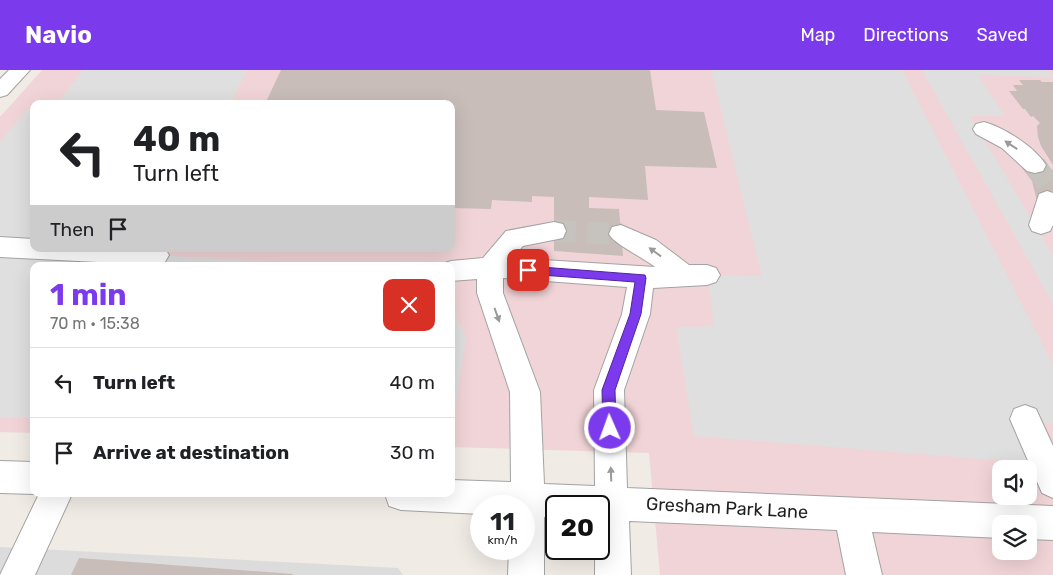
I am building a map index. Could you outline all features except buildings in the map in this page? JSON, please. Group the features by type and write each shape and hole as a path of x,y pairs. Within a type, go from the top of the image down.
{"street":[{"path":"0,91 20,70"},
{"path":"984,129 1010,143 1035,165"},
{"path":"1041,225 1047,200"},
{"path":"528,495 525,392 490,293 490,267 515,238 554,231"},
{"path":"455,271 490,267 641,278 696,275 638,241 621,234"},
{"path":"0,247 30,248"},
{"path":"97,252 156,255"},
{"path":"613,575 608,390 636,314 641,278"},
{"path":"1025,420 1053,482"},
{"path":"0,477 30,478"},
{"path":"16,575 55,497"},
{"name":"Gresham Park Lane","path":"455,497 470,497"},
{"name":"Gresham Park Lane","path":"535,500 1053,523"},
{"path":"851,514 864,575"},
{"path":"526,560 526,575"}],"shaded area":[{"path":"42,70 1053,70 1053,575 660,575 649,453 455,447 455,262 30,262 30,433 0,432 0,117"},
{"path":"83,70 247,70 232,100 60,100"},
{"path":"711,70 902,70 1053,365 1053,424 1026,420 1045,464 1037,463 1037,460 995,460 694,436 676,327 714,326 707,275 762,276"},
{"path":"922,70 1048,70 1053,77 978,75 1005,116 970,116 1053,255 1053,304"},
{"path":"27,109 30,109 30,252 158,252 157,255 275,262 30,262 30,418 0,417 0,142"},
{"path":"455,314 466,337 455,409"},
{"path":"0,547 398,568 403,575 0,575"}],"tunnel":[{"path":"1035,165 1048,184 1047,200"},
{"path":"554,231 621,234"}],"route":[{"path":"528,270 641,278 636,314 608,390 610,428"}]}
